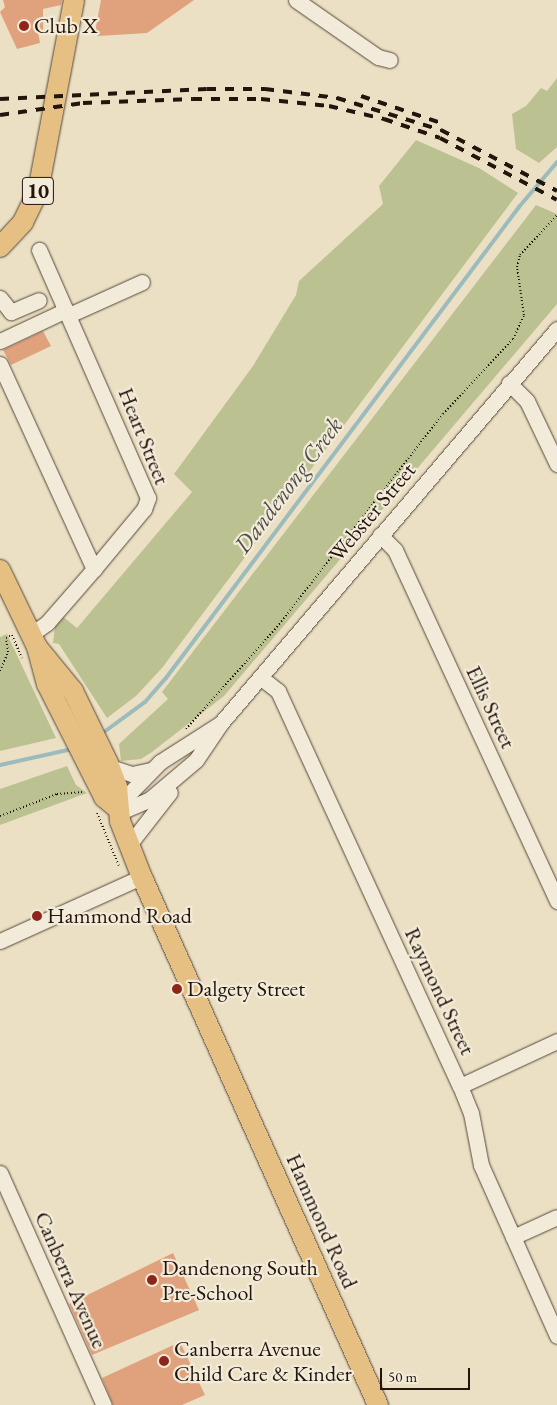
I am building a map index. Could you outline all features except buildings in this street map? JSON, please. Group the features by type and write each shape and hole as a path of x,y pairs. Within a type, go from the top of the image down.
{"main road":[{"name":"10","path":"0,247 23,222 38,191 74,0"},
{"name":"Hammond Road","path":"0,570 44,679 77,717 103,765 104,797 116,807 128,846 141,877 378,1405"}],"street":[{"path":"296,0 378,57 390,60"},
{"name":"Heart Street","path":"30,648 47,623 144,509 148,495 39,250"},
{"path":"0,341 142,282"},
{"path":"0,298 11,312 39,300"},
{"name":"Webster Street","path":"128,846 182,775 206,749 220,723 557,329"},
{"path":"0,364 94,569"},
{"path":"509,383 527,401 557,464"},
{"name":"Ellis Street","path":"380,535 395,550 557,901"},
{"name":"Raymond Street","path":"260,677 278,691 460,1086 474,1122 481,1164 557,1336"},
{"name":"Webster Street","path":"116,807 151,770 220,723"},
{"name":"Webster Street","path":"103,765 132,774 151,770"},
{"name":"Webster Street","path":"116,807 126,809 150,799 182,775"},
{"path":"0,941 141,877"},
{"path":"460,1086 557,1041"},
{"name":"Canberra Avenue","path":"0,1173 104,1405"},
{"path":"513,1237 557,1217"}],"path":[{"path":"184,731 283,620 443,414 513,339 524,315 517,267 520,255 557,215"},
{"path":"0,671 8,652 6,638 12,635 30,648"},
{"path":"0,816 57,794 88,792"}],"green space":[{"path":"557,78 557,147 539,163 516,149 512,114 526,106 541,88 547,91"},
{"path":"416,140 479,168 518,193 162,668 136,696 107,718 59,644 53,643 55,625 62,616 77,628 192,492 174,474 253,366 296,295 299,281 383,204 379,186"},
{"path":"536,205 557,214 557,304 224,696 141,759 121,761 119,744 168,699 162,692"},
{"path":"7,634 56,738 0,751 0,637"},
{"path":"67,766 76,785 87,793 0,825 0,789"}],"waterway":[{"name":"Dandenong Creek","path":"100,735 145,702 166,678 519,207 557,162"},
{"name":"Dandenong Creek","path":"0,765 72,749"}],"railway":[{"path":"0,99 207,89 265,89 337,98 441,130 557,191"},
{"path":"361,96 444,124"},
{"path":"0,115 83,103 193,99 261,99 329,106 384,119 440,138 557,200"}],"place":[{"name":"Club X","path":"24,26"},
{"name":"Hammond Road","path":"37,916"},
{"name":"Dalgety Street","path":"177,989"},
{"name":"Dandenong South Pre-School","path":"152,1280"},
{"name":"Canberra Avenue Child Care & Kinder","path":"164,1361"}]}
